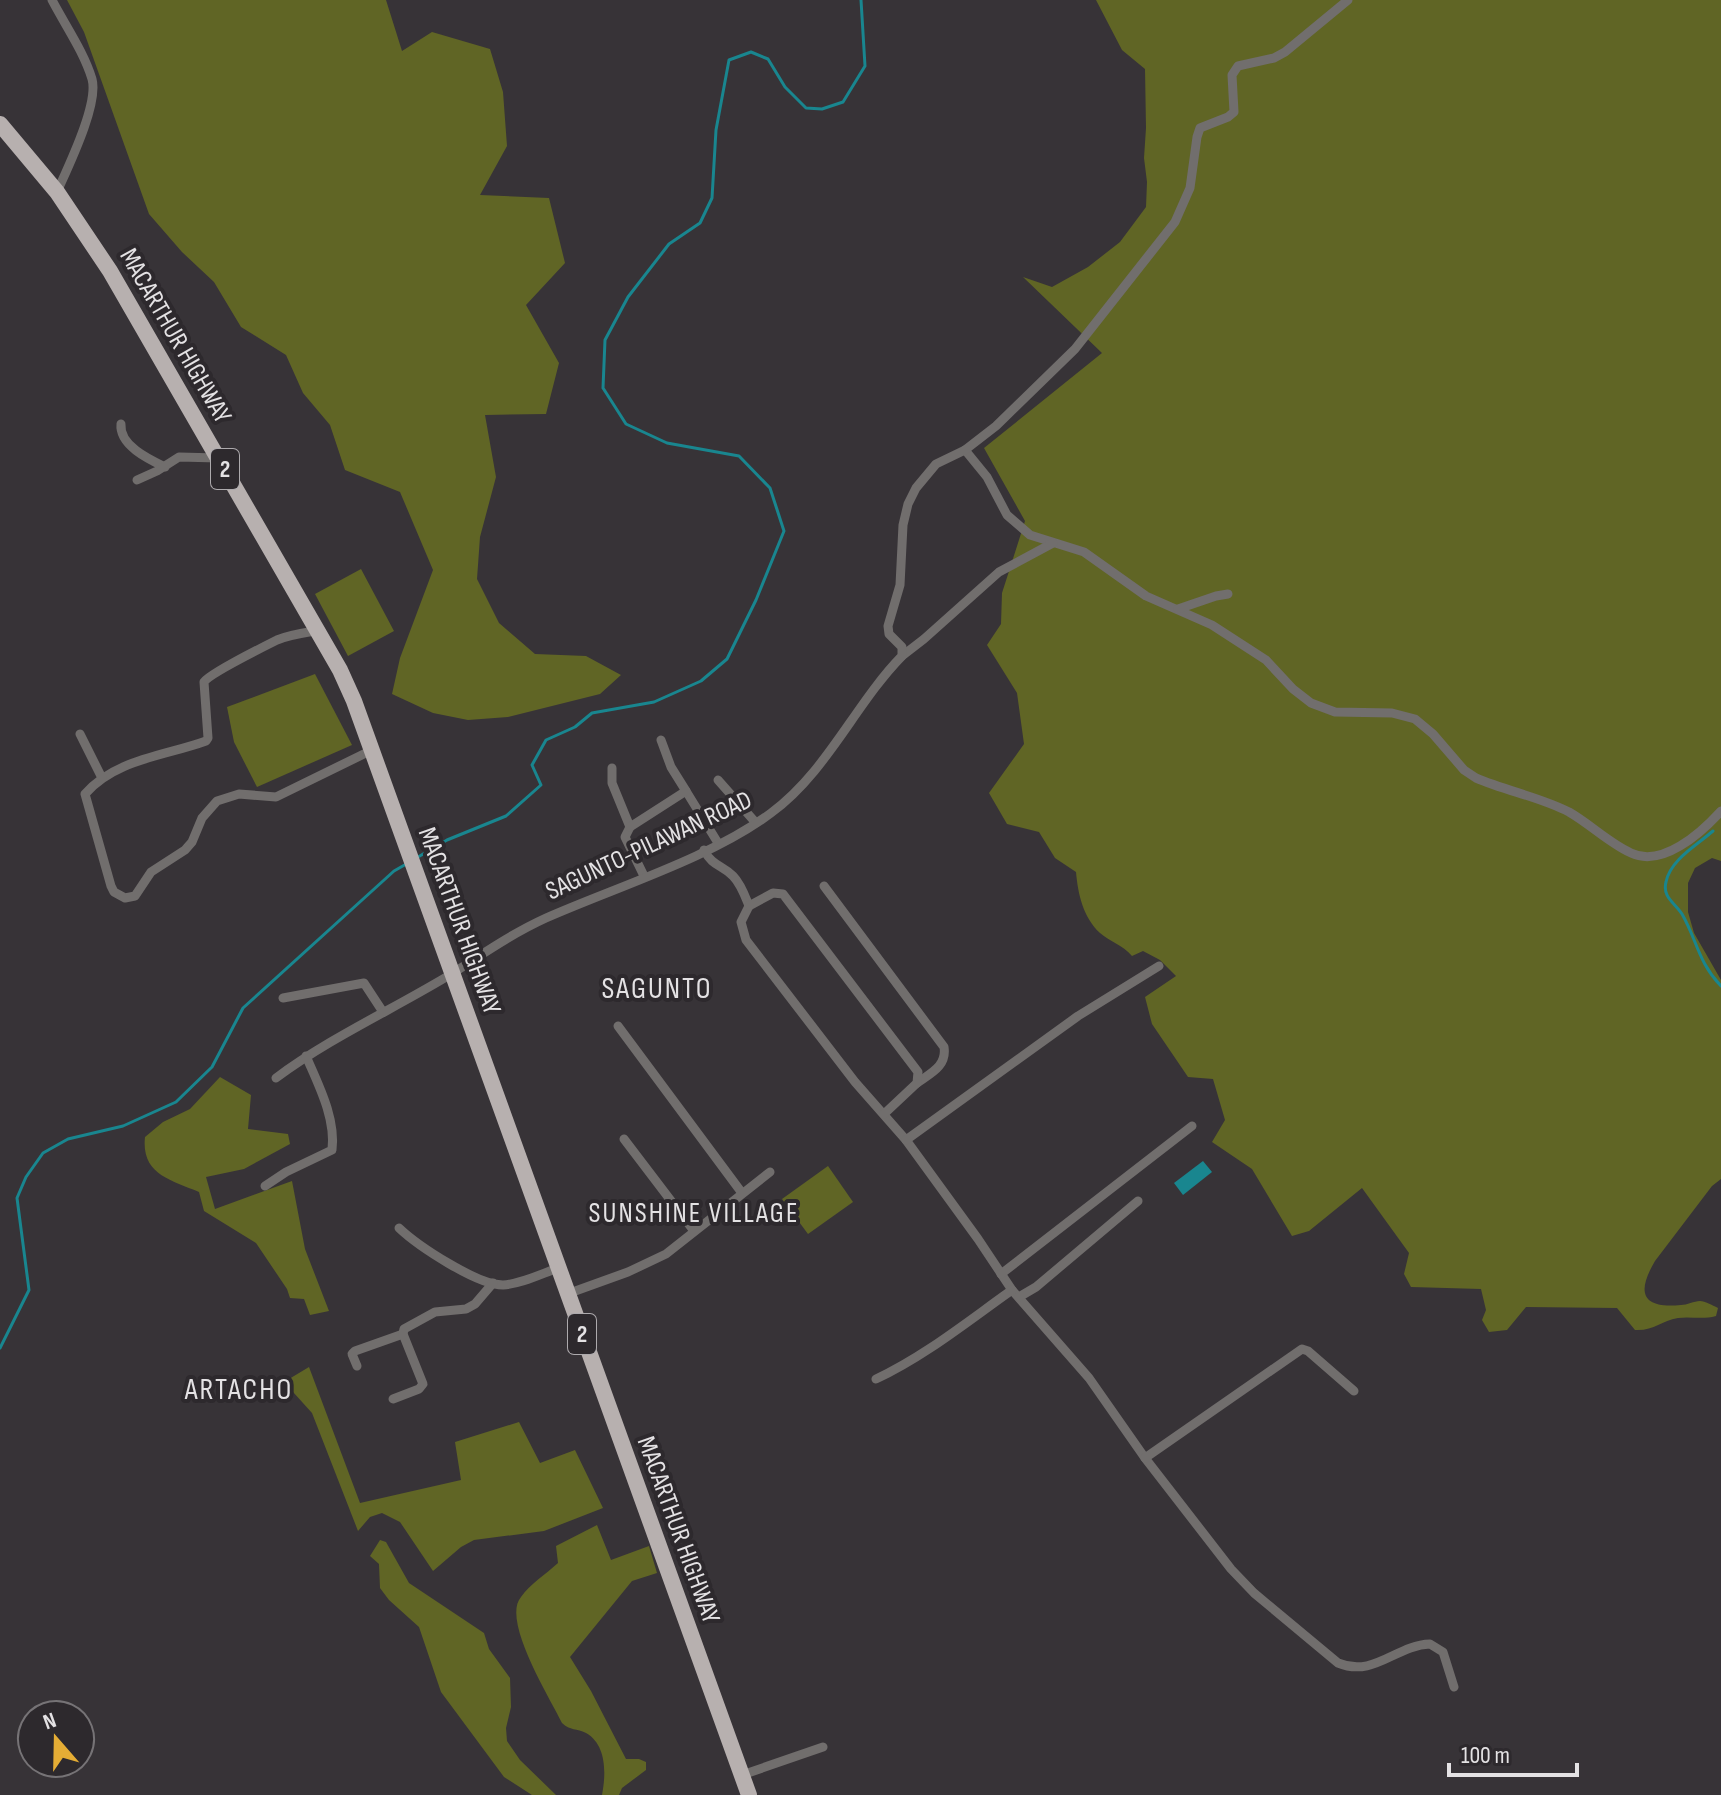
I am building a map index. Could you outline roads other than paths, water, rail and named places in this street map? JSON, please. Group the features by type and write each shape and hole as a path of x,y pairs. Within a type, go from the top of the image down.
{"highway":[{"name":"MACARTHUR HIGHWAY","path":"0,124 57,192 110,271 340,670 417,872 749,1795"}],"street":[{"path":"52,0 83,58 94,89 79,141 57,192"},
{"path":"902,656 903,650 889,634 888,626 900,585 902,533 908,504 916,488 936,464 965,450 996,426 1071,355 1175,222 1190,188 1198,132 1205,124 1234,112 1232,75 1238,66 1280,56 1345,3"},
{"path":"121,424 120,433 125,439 146,457 165,467"},
{"path":"965,450 987,477 1010,519 1030,535 1084,552 1130,586 1212,625 1266,660 1311,703 1335,712 1392,713 1415,719 1469,774 1567,811 1633,855 1653,856 1675,848 1707,826 1721,811"},
{"path":"137,480 179,457 218,458"},
{"name":"SAGUNTO-PILAWAN ROAD","path":"276,1078 306,1056 453,972 493,945 704,850 756,823 780,806 814,770 873,687 902,656 999,572 1053,543"},
{"path":"1178,609 1228,594"},
{"path":"315,631 277,640 207,677 204,682 206,741 122,766 102,778 85,794 84,800 111,886 120,896 130,898 139,893 151,872 185,850 202,818 217,801 239,794 276,797 372,750"},
{"path":"80,734 102,778"},
{"path":"661,740 671,767 718,843"},
{"path":"612,768 612,783 630,827"},
{"path":"718,780 756,823"},
{"path":"644,876 625,837 630,827 686,791"},
{"path":"704,850 711,862 734,877 749,906"},
{"path":"824,886 944,1047 944,1059 940,1065 884,1114"},
{"path":"917,1083 918,1072 783,894 773,893 749,906 741,922 746,940 845,1070 906,1140 1015,1293 1089,1378 1145,1458 1231,1569 1254,1593 1338,1663 1353,1668 1373,1666 1407,1649 1430,1644 1443,1652 1454,1687"},
{"path":"906,1140 1078,1016 1159,966"},
{"path":"283,998 364,983 383,1012"},
{"path":"618,1026 742,1193"},
{"path":"265,1186 332,1150 326,1105 306,1056"},
{"path":"1001,1274 1192,1126"},
{"path":"624,1139 694,1231"},
{"path":"567,1294 660,1258 770,1172"},
{"path":"876,1379 1015,1293 1036,1287 1138,1201"},
{"path":"399,1228 437,1257 493,1283 510,1284 558,1268"},
{"path":"393,1399 419,1389 423,1384 403,1334 404,1329 435,1312 466,1309 475,1304 493,1283"},
{"path":"357,1366 352,1354 355,1351 403,1334"},
{"path":"1145,1458 1302,1349 1354,1391"},
{"path":"742,1775 823,1747"}],"water":[{"path":"1203,1161 1212,1172 1183,1195 1174,1183"}],"waterway":[{"path":"418,857 447,840 506,816 541,785 532,765 546,740 575,727 592,713 654,702 701,681 727,659 756,600 784,531 770,488 739,456 667,443 626,424 603,388 605,340 628,297 669,244 700,223 712,198 716,130 729,60 751,52 768,59 785,87 806,108 822,109 843,102 865,66 861,0"},
{"path":"1713,831 1678,860 1665,887 1667,896 1682,914 1707,968 1721,986"},
{"path":"0,1348 29,1290 17,1198 26,1177 43,1153 68,1139 123,1126 176,1102 212,1067 243,1008 394,871 408,863"}],"district":[{"name":"SAGUNTO","path":"657,989"},
{"name":"SUNSHINE VILLAGE","path":"694,1213"},
{"name":"ARTACHO","path":"239,1390"}]}
